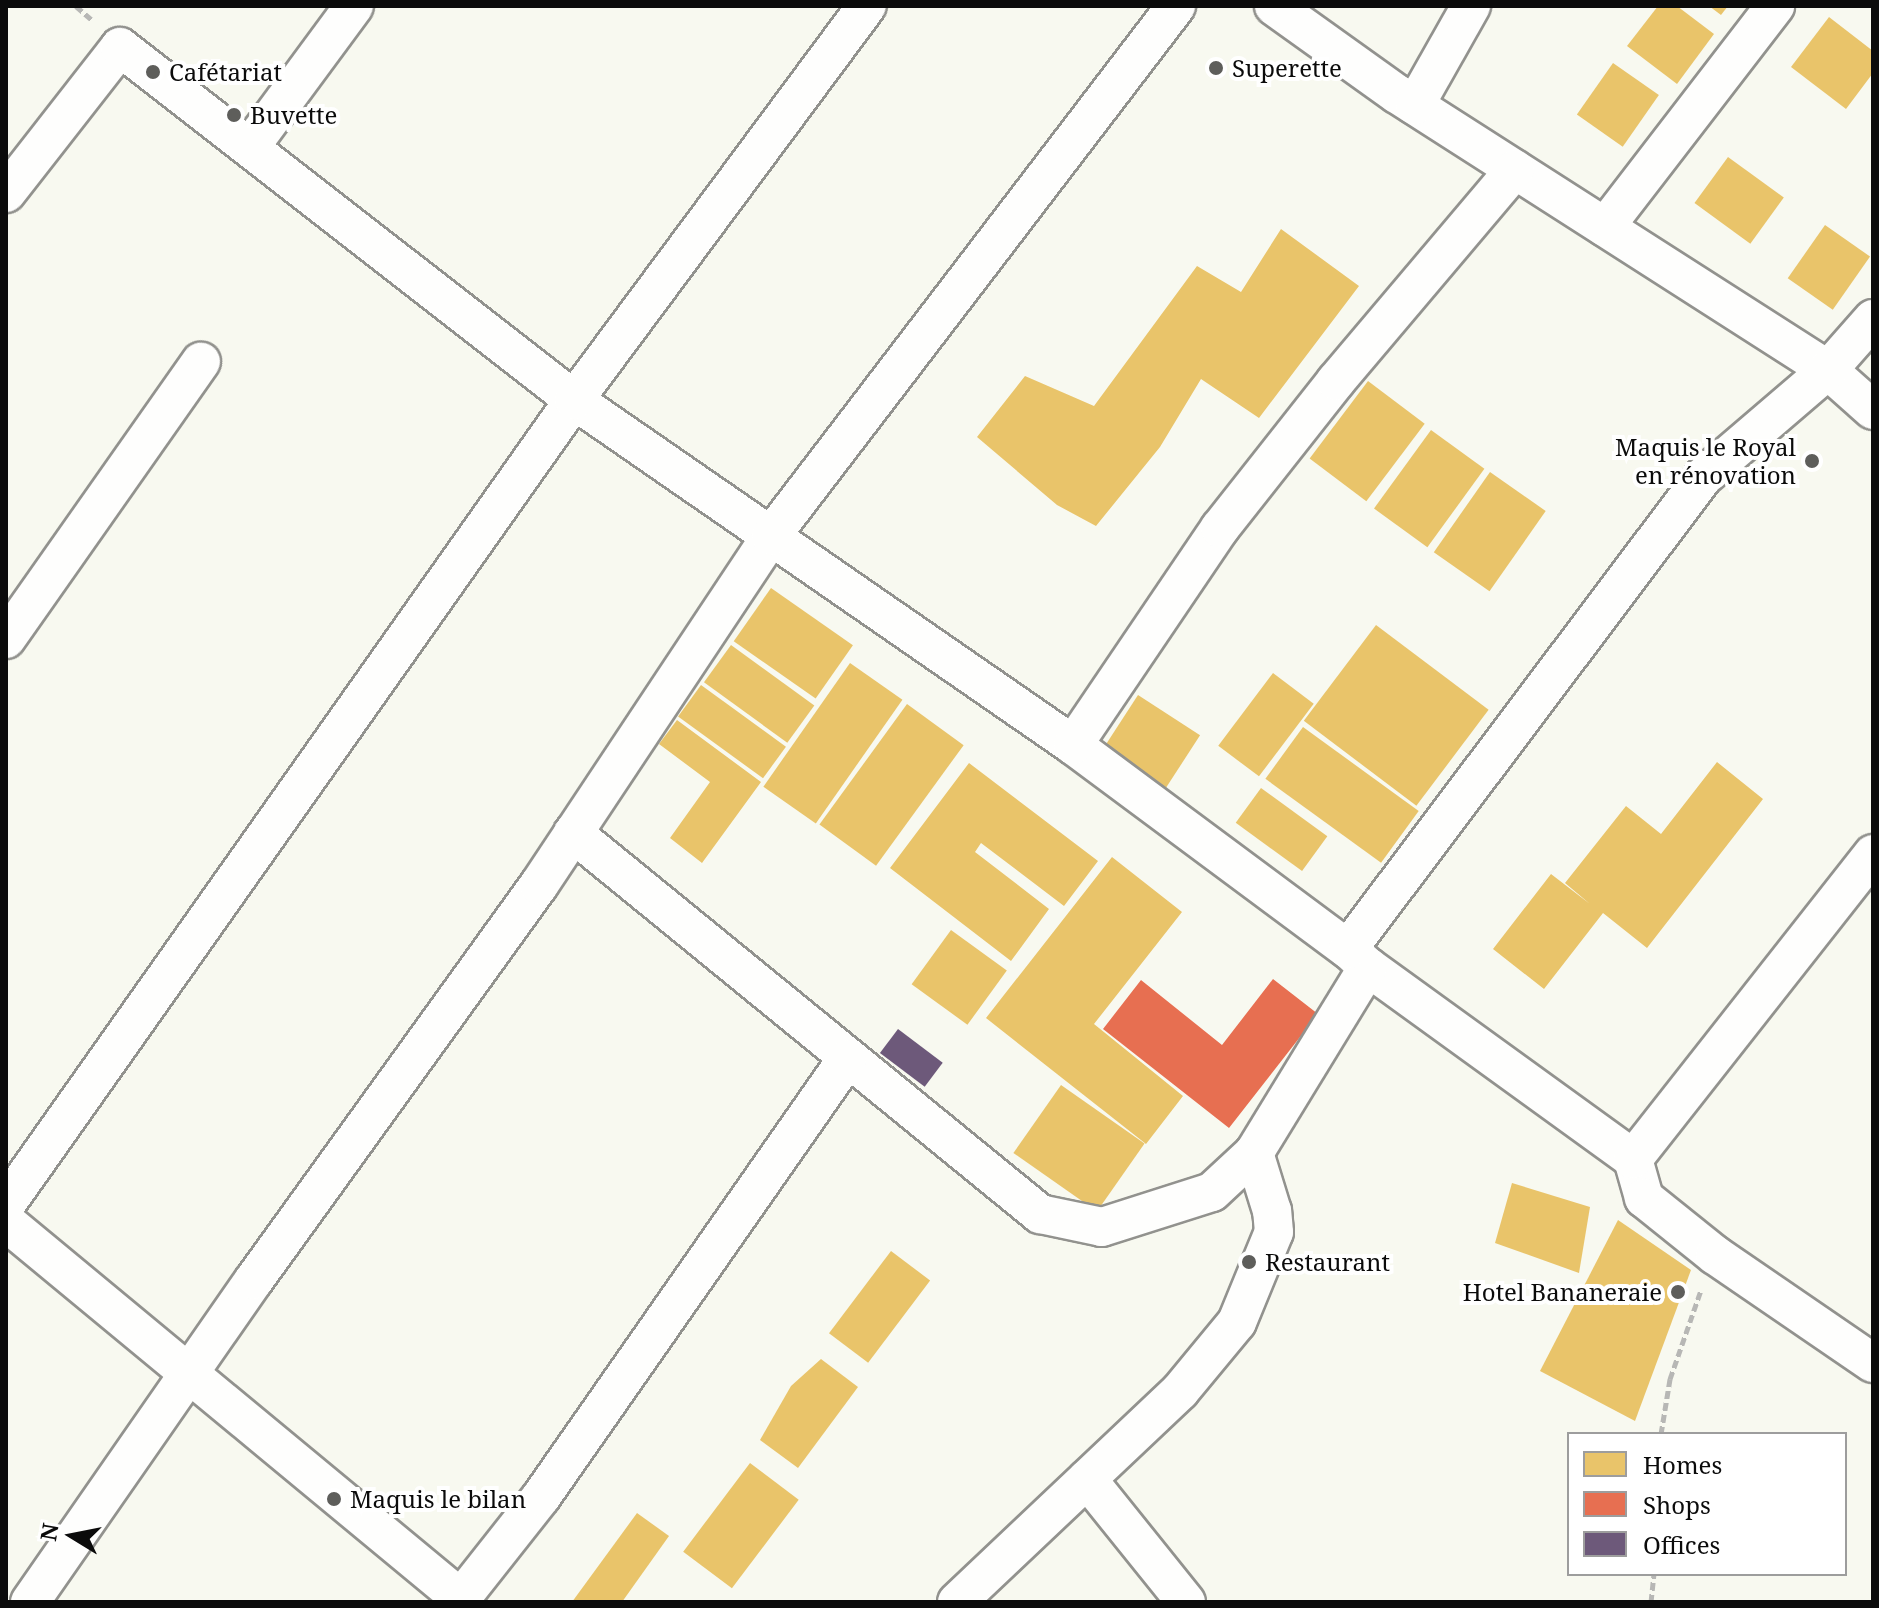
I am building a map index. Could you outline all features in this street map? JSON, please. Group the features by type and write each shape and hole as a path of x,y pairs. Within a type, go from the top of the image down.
{"street":[{"path":"250,147 354,6"},
{"path":"6,1204 574,400 867,6"},
{"path":"30,1602 573,833 771,536 1176,6"},
{"path":"1274,6 1415,105 1828,370 1873,410"},
{"path":"1415,105 1471,6"},
{"path":"1605,227 1775,6"},
{"path":"6,193 120,47 574,400 1073,745 1633,1159 1644,1198 1715,1255 1873,1363"},
{"path":"1073,745 1220,528 1336,381 1515,169"},
{"path":"573,833 1040,1214 1102,1227 1158,1212 1212,1192 1254,1153 1358,958 1703,477 1828,370 1873,319"},
{"path":"6,639 201,362"},
{"path":"1633,1159 1873,854"},
{"path":"6,1222 461,1601 550,1484 847,1059"},
{"path":"957,1602 1180,1391 1237,1322 1274,1232 1272,1211 1254,1153"},
{"path":"1087,1479 1186,1602"}],"path":[{"path":"1661,1432 1670,1379 1715,1255"},
{"path":"1651,1602 1654,1576"}],"building: Homes":[{"path":"1658,6 1677,6 1714,34 1677,84 1627,46"},
{"path":"1709,6 1728,6 1721,15"},
{"path":"1829,17 1873,51 1873,73 1846,109 1791,67"},
{"path":"1613,63 1659,95 1623,147 1577,115"},
{"path":"1728,157 1784,198 1750,244 1694,203"},
{"path":"1825,225 1870,257 1833,310 1788,278"},
{"path":"1281,229 1359,286 1259,418 1201,379 1160,447 1096,526 1057,505 977,437 1025,376 1094,406 1197,266 1241,292"},
{"path":"1368,381 1425,424 1366,501 1310,458"},
{"path":"1431,430 1484,469 1427,547 1374,508"},
{"path":"1490,472 1546,511 1489,591 1434,552"},
{"path":"771,588 853,645 816,699 734,641"},
{"path":"1376,625 1489,710 1416,806 1304,721"},
{"path":"731,645 814,706 787,743 704,682"},
{"path":"850,663 902,700 816,823 763,787"},
{"path":"1273,673 1314,704 1259,776 1218,746"},
{"path":"701,685 786,747 763,778 678,717"},
{"path":"1138,695 1200,735 1160,797 1098,756"},
{"path":"907,704 964,745 876,866 819,825"},
{"path":"677,720 761,782 702,863 670,838 710,782 659,744"},
{"path":"1303,727 1419,811 1381,863 1265,779"},
{"path":"1717,762 1763,799 1647,948 1603,913 1544,989 1493,949 1551,874 1590,904 1565,883 1626,806 1661,834"},
{"path":"969,763 1098,861 1064,906 981,843 975,852 1049,909 1011,961 890,868"},
{"path":"1261,788 1327,836 1302,871 1236,823"},
{"path":"1112,857 1182,912 1094,1024 1183,1096 1146,1144 986,1018"},
{"path":"951,930 1007,971 967,1025 912,984"},
{"path":"1061,1085 1145,1144 1097,1211 1013,1153"},
{"path":"1512,1183 1590,1207 1579,1273 1495,1243"},
{"path":"1618,1220 1691,1270 1635,1421 1540,1371"},
{"path":"891,1251 930,1280 868,1363 829,1333"},
{"path":"821,1359 858,1387 798,1468 760,1440 791,1386"},
{"path":"750,1463 799,1500 732,1588 683,1552"},
{"path":"637,1513 669,1536 622,1602 572,1602"}],"building: Shops":[{"path":"1273,979 1318,1014 1229,1128 1103,1029 1141,980 1222,1045"}],"building: Offices":[{"path":"898,1029 943,1063 925,1087 880,1053"}],"place":[{"name":"Superette","path":"1216,68"},
{"name":"Cafétariat","path":"153,72"},
{"name":"Buvette","path":"234,115"},
{"name":"Maquis le Royal en rénovation","path":"1812,461"},
{"name":"Restaurant","path":"1249,1262"},
{"name":"Hotel Bananeraie","path":"1678,1292"},
{"name":"Maquis le bilan","path":"334,1499"}]}
